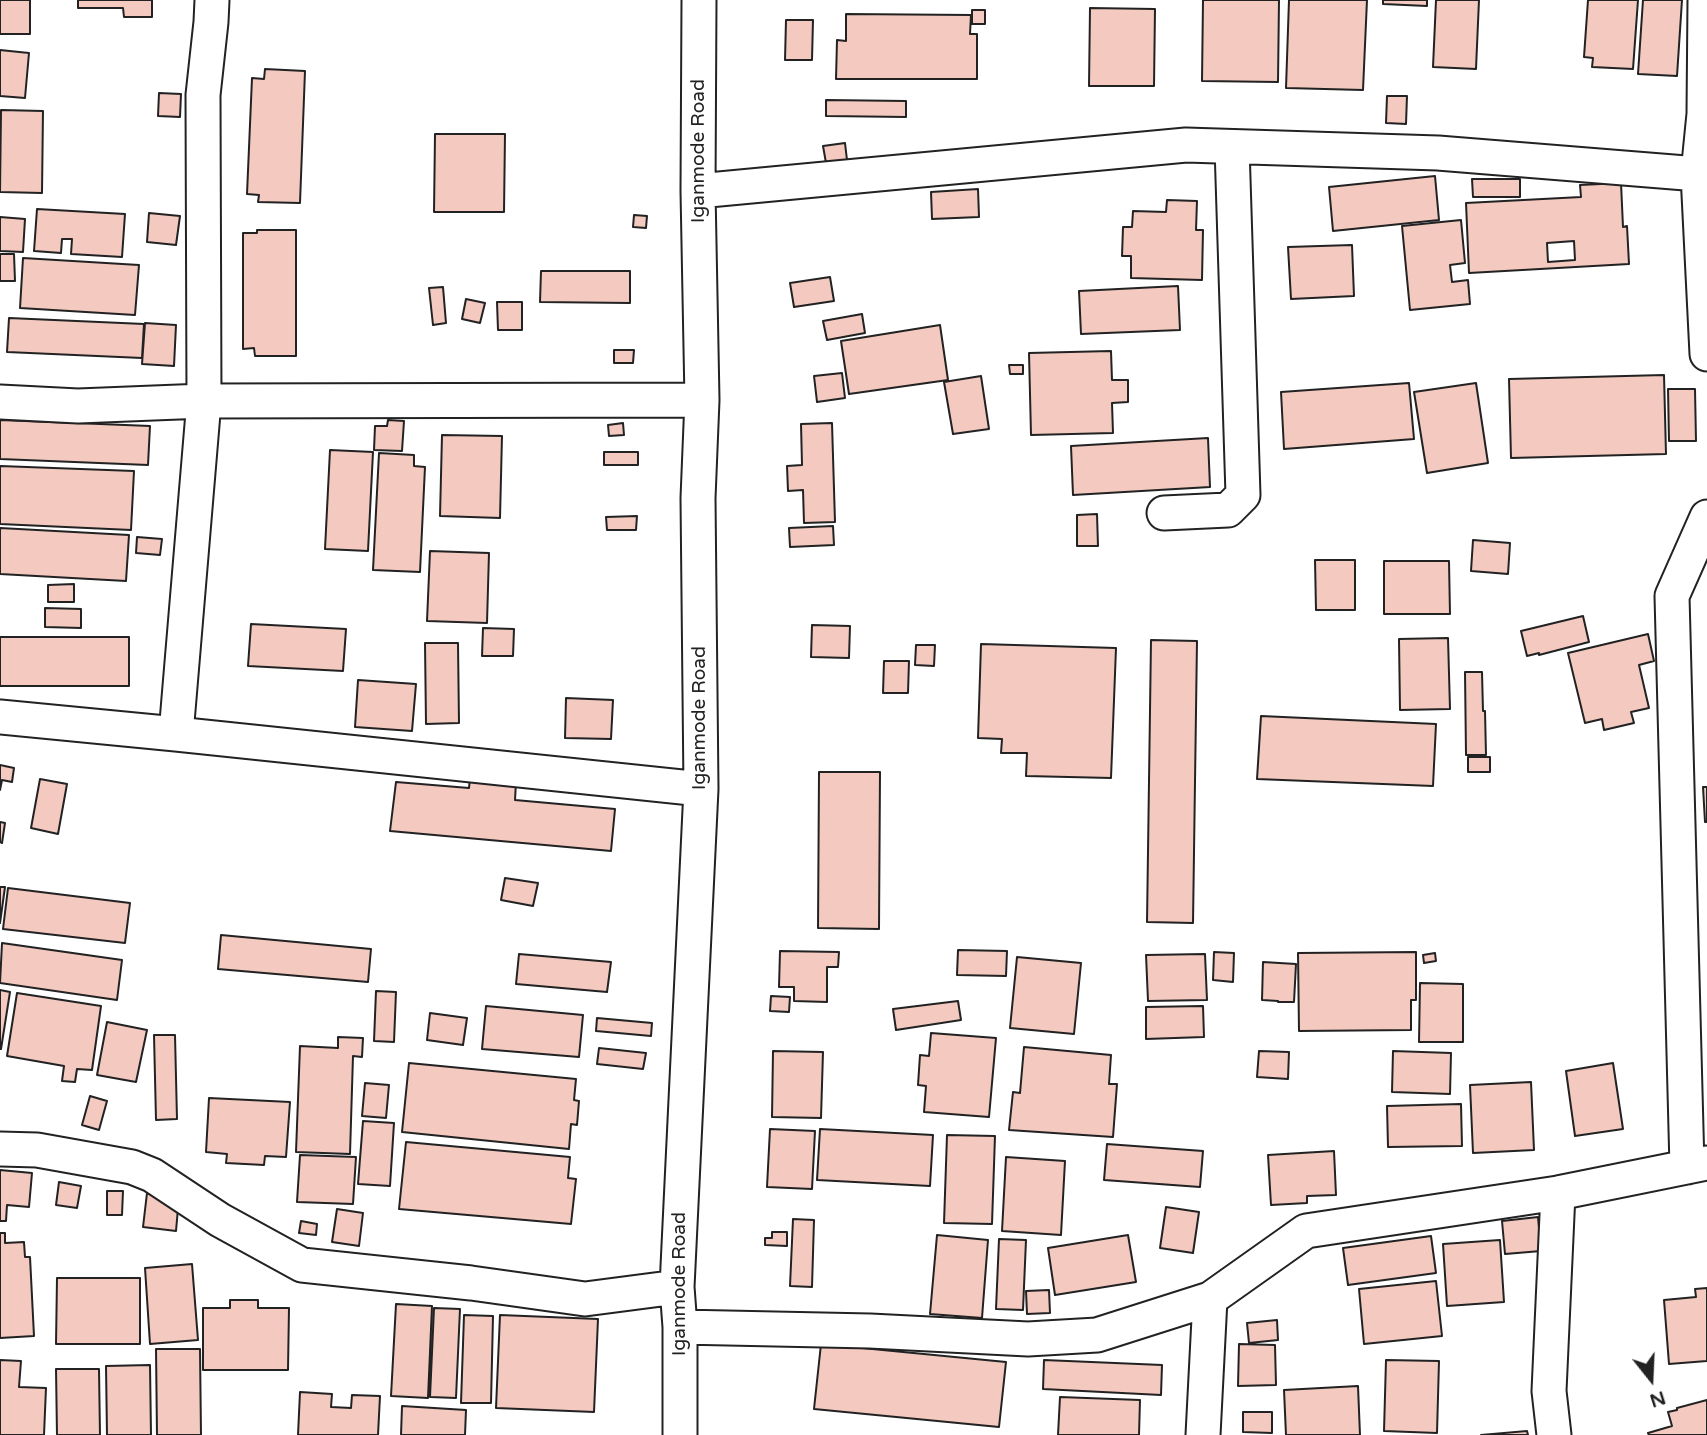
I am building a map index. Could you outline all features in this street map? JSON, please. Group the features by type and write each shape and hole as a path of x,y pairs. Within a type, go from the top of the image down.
{"street":[{"path":"176,734 204,401 203,94 212,0"},
{"name":"Iganmode Road","path":"680,1435 680,1327 677,1287 701,789 698,498 702,400 698,191 699,0"},
{"path":"1705,0 1703,114 1698,174 1707,354"},
{"path":"698,191 1186,145 1438,153 1698,174"},
{"path":"1164,513 1228,510 1243,495 1232,147"},
{"path":"0,402 78,406 204,401 702,400"},
{"path":"680,1327 870,1331 1015,1338 1097,1335 1210,1299 1306,1231 1558,1193 1697,1165 1672,596 1707,517"},
{"path":"0,717 701,789"},
{"path":"0,1149 37,1150 132,1167 152,1175 220,1220 302,1265 471,1283 585,1299 677,1287"},
{"path":"1554,1435 1549,1391 1558,1193"},
{"path":"1203,1435 1210,1299"}],"building":[{"path":"0,0 30,0 30,34 0,34"},
{"path":"78,0 152,0 152,17 124,17 123,8 78,8"},
{"path":"1203,0 1279,0 1278,82 1202,81"},
{"path":"1289,0 1367,0 1363,90 1286,88"},
{"path":"1383,0 1427,0 1427,6 1383,4"},
{"path":"1436,0 1479,0 1476,69 1433,67"},
{"path":"1588,0 1638,0 1633,69 1592,67 1593,58 1584,57"},
{"path":"1643,0 1682,0 1677,76 1638,74"},
{"path":"1090,8 1155,9 1154,86 1089,86"},
{"path":"972,10 985,10 985,24 972,24"},
{"path":"846,14 971,15 970,34 977,34 977,79 836,79 837,40 846,41"},
{"path":"786,20 813,20 812,60 785,60"},
{"path":"0,50 29,53 25,98 0,96"},
{"path":"265,69 305,71 300,203 258,202 259,195 247,194 252,78 264,79"},
{"path":"159,93 181,94 180,117 158,116"},
{"path":"1387,96 1407,96 1406,124 1386,123"},
{"path":"826,100 906,101 906,117 826,116"},
{"path":"1,110 43,111 42,193 0,192"},
{"path":"435,134 505,134 504,212 434,212"},
{"path":"845,143 847,160 826,163 823,146"},
{"path":"1435,176 1439,220 1333,231 1329,187"},
{"path":"1472,179 1520,179 1520,197 1473,197"},
{"path":"1621,183 1623,227 1627,226 1629,264 1469,273 1466,203 1581,197 1580,185","holes":["1574,241 1575,260 1548,262 1547,243"]},
{"path":"978,189 979,217 932,219 931,192"},
{"path":"1167,200 1197,201 1196,230 1203,230 1202,280 1131,278 1131,256 1122,256 1123,227 1132,227 1133,211 1166,212"},
{"path":"37,209 125,214 122,257 71,254 72,239 62,239 61,253 34,251"},
{"path":"149,213 180,216 176,245 147,242"},
{"path":"634,215 647,216 646,228 633,227"},
{"path":"0,217 25,219 23,252 0,251"},
{"path":"1461,220 1465,263 1450,265 1452,282 1468,280 1470,304 1410,310 1402,226"},
{"path":"257,230 296,230 296,356 255,356 254,348 243,349 243,233 257,233"},
{"path":"1352,245 1354,296 1291,299 1288,247"},
{"path":"0,254 14,254 15,281 0,281"},
{"path":"23,258 139,265 135,315 20,308"},
{"path":"541,271 630,271 630,303 540,302"},
{"path":"830,277 834,301 794,307 790,283"},
{"path":"1178,286 1180,330 1081,334 1079,291"},
{"path":"443,287 446,323 433,325 429,288"},
{"path":"466,299 485,303 480,323 462,319"},
{"path":"497,302 522,302 522,330 498,330"},
{"path":"862,314 865,333 827,340 823,321"},
{"path":"9,318 144,324 142,358 7,352"},
{"path":"145,323 176,325 174,366 142,364"},
{"path":"940,325 948,380 849,394 841,341"},
{"path":"614,350 634,350 633,363 614,363"},
{"path":"1111,351 1112,380 1128,380 1128,402 1112,403 1113,433 1031,435 1029,353"},
{"path":"1009,365 1023,365 1023,374 1010,374"},
{"path":"842,373 845,398 817,402 814,376"},
{"path":"1664,375 1666,454 1511,458 1509,379"},
{"path":"981,376 989,429 953,434 944,382"},
{"path":"1409,383 1414,439 1284,449 1281,392"},
{"path":"1476,383 1488,463 1427,473 1414,392"},
{"path":"1668,389 1695,389 1696,441 1669,441"},
{"path":"0,420 150,426 148,465 0,459"},
{"path":"388,420 404,421 402,451 374,450 375,426 387,426"},
{"path":"623,423 624,435 609,436 608,425"},
{"path":"832,423 835,522 804,523 803,490 788,491 787,466 802,465 801,424"},
{"path":"442,435 502,436 500,518 440,516"},
{"path":"1208,438 1210,487 1073,495 1071,446"},
{"path":"330,450 373,452 368,551 325,549"},
{"path":"604,452 638,452 638,465 604,465"},
{"path":"379,453 414,455 414,466 425,467 420,572 373,570"},
{"path":"0,466 134,471 131,530 0,524"},
{"path":"1097,514 1098,546 1077,546 1077,515"},
{"path":"637,516 636,530 607,530 606,517"},
{"path":"833,526 834,545 790,547 789,528"},
{"path":"0,528 129,535 126,581 0,574"},
{"path":"137,537 162,539 160,555 136,553"},
{"path":"1473,540 1510,543 1508,574 1471,571"},
{"path":"430,551 489,553 487,623 427,621"},
{"path":"1315,560 1355,560 1355,610 1316,610"},
{"path":"1384,561 1449,561 1450,614 1384,614"},
{"path":"74,584 74,602 48,602 48,585"},
{"path":"45,608 81,609 81,628 45,627"},
{"path":"1583,616 1589,642 1527,656 1521,631"},
{"path":"251,624 346,629 343,671 248,666"},
{"path":"812,625 850,626 849,658 811,657"},
{"path":"483,628 514,629 513,656 482,656"},
{"path":"1648,634 1654,661 1639,665 1649,708 1631,712 1634,723 1604,730 1602,719 1585,723 1568,653"},
{"path":"0,637 129,637 129,686 0,686"},
{"path":"1448,638 1450,709 1400,710 1399,639"},
{"path":"1151,640 1197,641 1193,923 1147,922"},
{"path":"425,643 458,643 459,723 426,724"},
{"path":"981,644 1116,648 1111,778 1026,776 1027,753 1001,753 1002,739 978,738"},
{"path":"916,645 935,645 934,666 915,665"},
{"path":"884,661 909,661 908,693 883,693"},
{"path":"1465,672 1482,672 1486,755 1466,755"},
{"path":"358,680 416,684 412,731 355,727"},
{"path":"566,698 613,700 611,739 565,738"},
{"path":"1261,716 1436,724 1433,786 1257,779"},
{"path":"1468,757 1490,757 1490,772 1468,772"},
{"path":"0,765 14,768 12,782 2,780 0,790"},
{"path":"819,772 880,772 879,929 818,928"},
{"path":"470,778 516,782 515,800 615,809 611,851 390,831 396,782 469,788"},
{"path":"40,779 67,784 58,834 31,828"},
{"path":"1703,787 1707,787 1707,822 1705,822"},
{"path":"0,822 5,823 2,843 0,842"},
{"path":"505,878 538,883 533,906 501,900"},
{"path":"0,887 5,887 0,923"},
{"path":"8,888 130,903 125,943 3,929"},
{"path":"221,935 371,949 368,982 218,969"},
{"path":"2,943 122,960 117,1000 0,983"},
{"path":"958,950 1007,951 1006,976 957,975"},
{"path":"780,951 839,952 838,967 827,967 827,1002 794,1001 794,987 779,987"},
{"path":"1214,952 1234,953 1233,982 1213,980"},
{"path":"1416,952 1416,1000 1411,1000 1411,1030 1299,1031 1298,953"},
{"path":"1435,953 1436,961 1424,963 1423,955"},
{"path":"519,954 611,962 607,992 516,984"},
{"path":"1205,954 1207,1000 1148,1001 1146,955"},
{"path":"1017,957 1081,963 1074,1034 1010,1028"},
{"path":"1263,962 1296,964 1294,1002 1262,1000"},
{"path":"1420,983 1463,984 1463,1042 1419,1042"},
{"path":"0,990 10,992 1,1049 0,1049"},
{"path":"376,991 396,992 394,1042 374,1041"},
{"path":"17,993 101,1006 92,1070 77,1069 75,1082 62,1081 64,1066 7,1056"},
{"path":"771,996 790,997 789,1012 770,1011"},
{"path":"958,1001 961,1020 896,1030 893,1009"},
{"path":"486,1006 583,1015 579,1057 482,1049"},
{"path":"1203,1006 1204,1037 1146,1039 1146,1007"},
{"path":"430,1013 467,1018 463,1045 427,1040"},
{"path":"597,1018 652,1023 651,1036 596,1031"},
{"path":"107,1022 147,1030 136,1082 97,1075"},
{"path":"931,1033 996,1038 989,1117 924,1112 926,1086 918,1085 920,1055 929,1056"},
{"path":"154,1035 175,1035 177,1119 156,1120"},
{"path":"338,1037 363,1038 362,1057 353,1056 350,1154 296,1152 300,1046 338,1048"},
{"path":"1024,1047 1111,1055 1109,1084 1117,1084 1113,1137 1009,1130 1013,1092 1020,1093"},
{"path":"599,1048 646,1053 643,1069 597,1064"},
{"path":"773,1051 823,1052 821,1118 772,1117"},
{"path":"1259,1051 1289,1052 1288,1079 1257,1077"},
{"path":"1393,1051 1451,1053 1450,1094 1392,1092"},
{"path":"409,1063 576,1079 574,1100 579,1101 577,1125 571,1124 569,1149 402,1132"},
{"path":"1613,1063 1623,1129 1575,1136 1566,1071"},
{"path":"1531,1082 1534,1150 1473,1153 1470,1085"},
{"path":"365,1083 389,1085 386,1118 362,1116"},
{"path":"90,1096 107,1101 99,1130 82,1125"},
{"path":"209,1098 290,1102 286,1157 265,1156 264,1165 226,1163 227,1154 206,1152"},
{"path":"1461,1104 1462,1146 1388,1147 1387,1106"},
{"path":"363,1121 394,1123 390,1186 358,1184"},
{"path":"770,1129 815,1131 812,1189 767,1187"},
{"path":"820,1129 933,1135 930,1186 817,1180"},
{"path":"947,1135 995,1136 992,1224 944,1223"},
{"path":"406,1142 570,1157 568,1178 576,1179 571,1224 399,1209"},
{"path":"1107,1144 1203,1151 1200,1187 1104,1180"},
{"path":"1334,1151 1336,1195 1307,1196 1307,1203 1271,1205 1268,1155"},
{"path":"300,1155 356,1157 353,1204 297,1202"},
{"path":"1006,1157 1065,1161 1061,1235 1002,1231"},
{"path":"0,1170 32,1173 29,1207 7,1205 6,1221 0,1221"},
{"path":"59,1182 81,1186 77,1208 56,1205"},
{"path":"107,1191 123,1191 122,1215 107,1215"},
{"path":"147,1193 179,1197 176,1231 143,1227"},
{"path":"1166,1207 1199,1212 1193,1253 1160,1248"},
{"path":"337,1209 363,1213 359,1246 332,1242"},
{"path":"1538,1217 1541,1251 1505,1254 1502,1221"},
{"path":"793,1219 814,1220 812,1287 790,1286"},
{"path":"301,1221 317,1224 316,1235 299,1233"},
{"path":"772,1232 787,1232 787,1246 765,1245 765,1238 772,1238"},
{"path":"0,1233 5,1233 5,1243 24,1242 25,1257 30,1257 34,1336 0,1338"},
{"path":"937,1235 988,1240 982,1318 930,1314"},
{"path":"1128,1235 1136,1282 1055,1295 1048,1248"},
{"path":"1431,1236 1436,1273 1348,1285 1343,1248"},
{"path":"999,1239 1026,1240 1023,1310 996,1309"},
{"path":"1500,1240 1504,1302 1447,1306 1443,1244"},
{"path":"192,1264 198,1340 150,1344 145,1268"},
{"path":"57,1278 140,1278 140,1344 56,1344"},
{"path":"1436,1281 1442,1336 1364,1344 1359,1289"},
{"path":"1707,1288 1707,1361 1669,1364 1664,1300 1696,1297 1695,1289"},
{"path":"1049,1290 1050,1313 1027,1314 1026,1291"},
{"path":"230,1300 258,1300 258,1308 289,1308 288,1370 203,1370 203,1308 230,1308"},
{"path":"396,1304 432,1306 428,1398 391,1396"},
{"path":"434,1308 460,1309 456,1398 430,1397"},
{"path":"464,1315 493,1316 491,1403 461,1403"},
{"path":"500,1315 598,1319 594,1412 496,1408"},
{"path":"1277,1320 1278,1340 1249,1343 1247,1323"},
{"path":"821,1344 1006,1362 999,1427 814,1409"},
{"path":"1239,1344 1275,1345 1276,1385 1238,1386"},
{"path":"156,1349 200,1349 201,1435 157,1435"},
{"path":"0,1360 21,1361 19,1387 46,1388 44,1435 0,1435"},
{"path":"1044,1360 1162,1365 1161,1395 1043,1389"},
{"path":"1386,1360 1439,1361 1437,1433 1384,1431"},
{"path":"150,1365 151,1435 107,1435 106,1366"},
{"path":"56,1369 99,1369 100,1435 57,1435"},
{"path":"1358,1386 1360,1435 1286,1435 1284,1390"},
{"path":"300,1392 332,1394 331,1407 351,1408 352,1395 380,1396 378,1435 298,1435"},
{"path":"1060,1397 1140,1400 1139,1435 1058,1435"},
{"path":"1707,1400 1707,1435 1649,1435 1648,1433 1672,1426 1668,1412"},
{"path":"402,1406 466,1410 465,1435 401,1435"},
{"path":"1243,1412 1272,1412 1272,1433 1243,1432"},
{"path":"1527,1431 1528,1435 1481,1435"}]}
